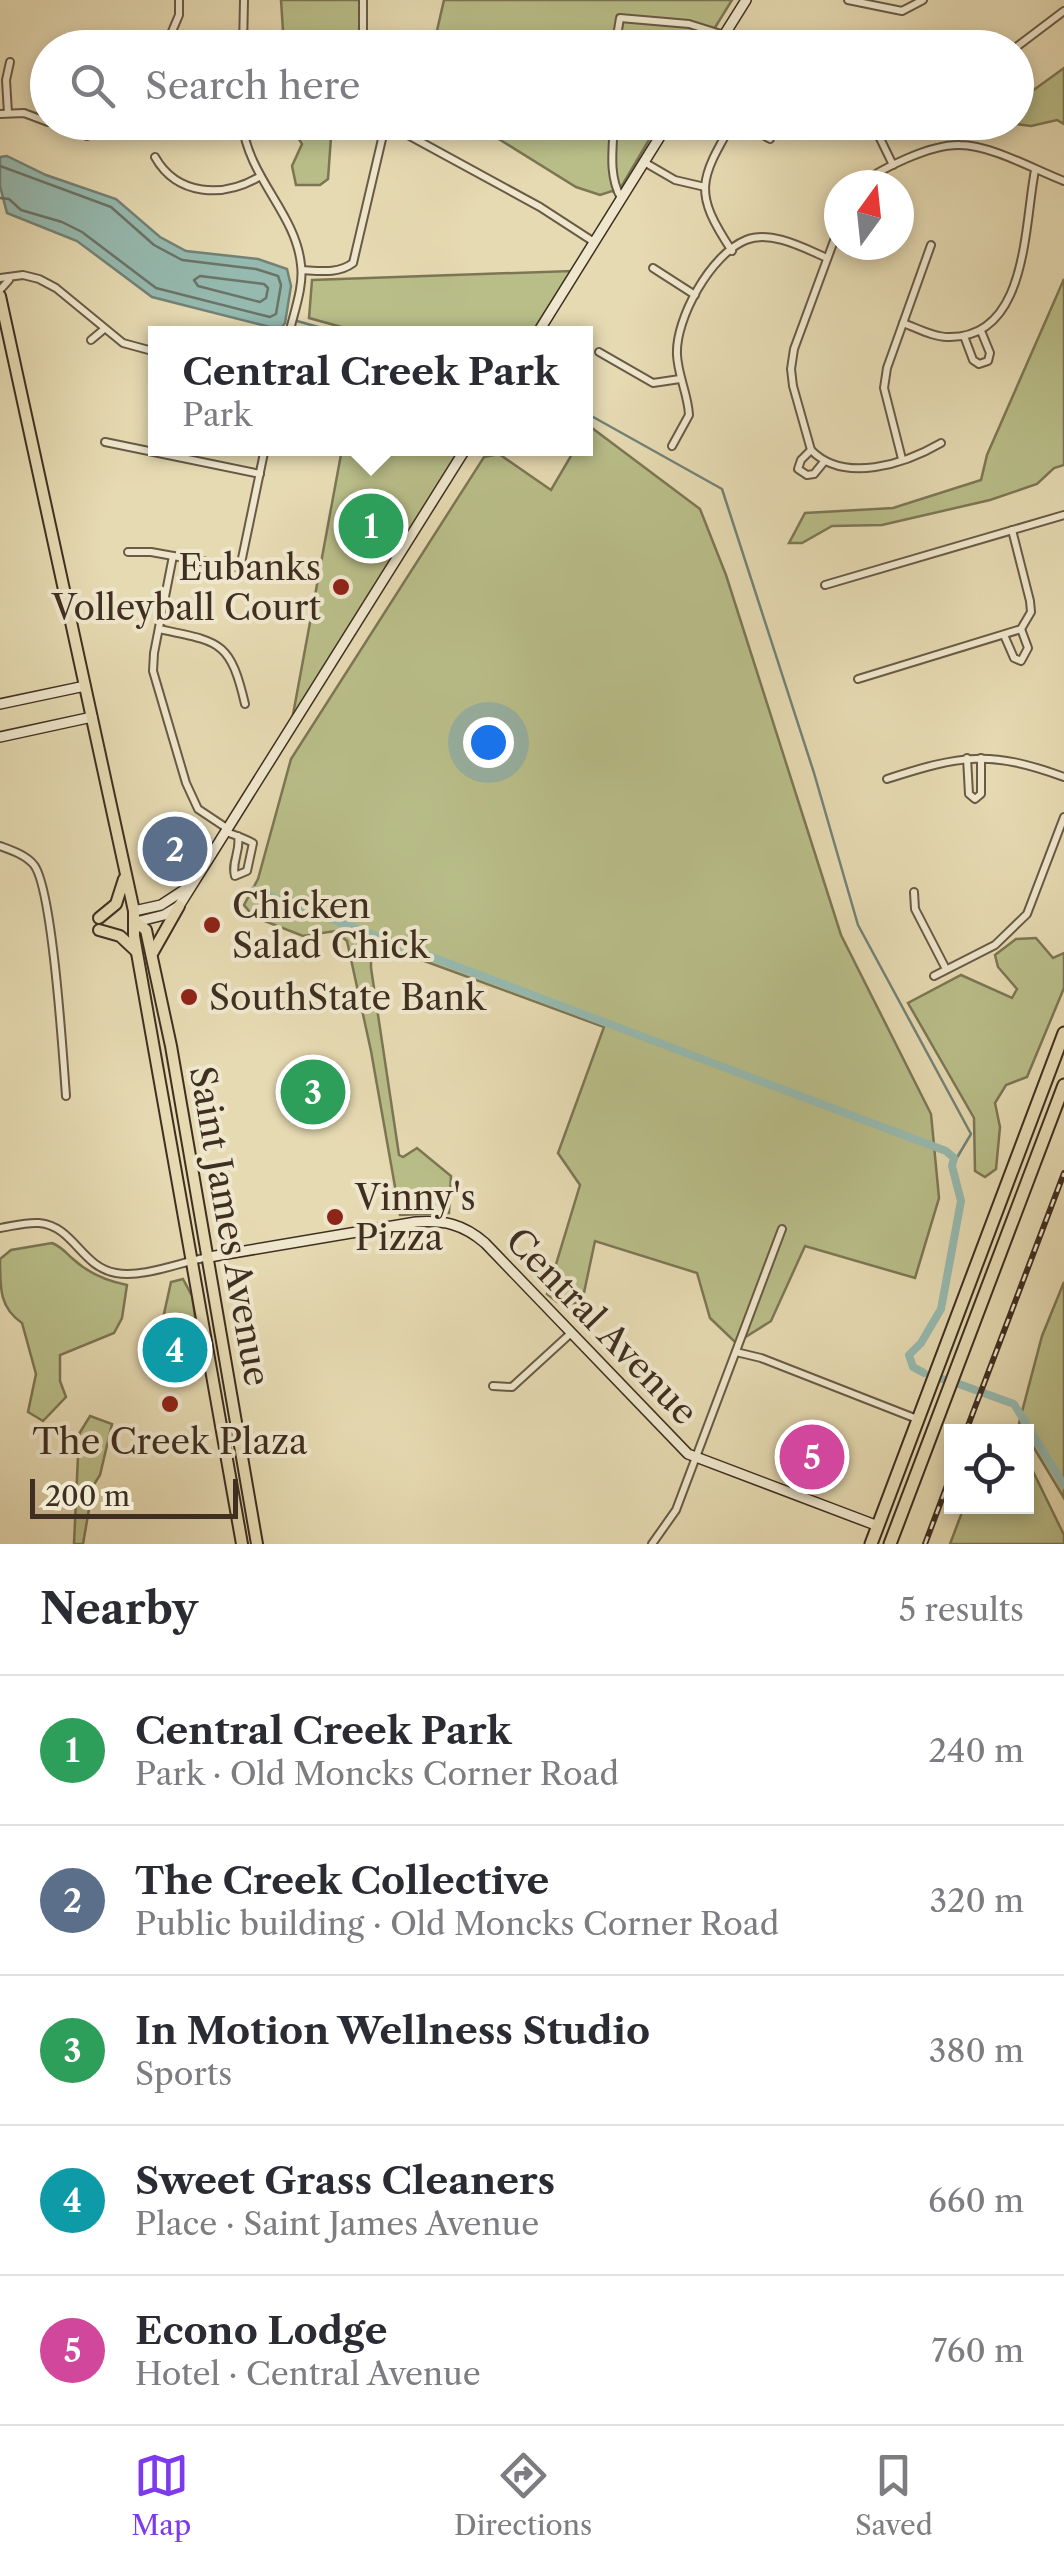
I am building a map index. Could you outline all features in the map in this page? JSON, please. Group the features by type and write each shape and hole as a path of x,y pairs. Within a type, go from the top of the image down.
{"highway":[{"path":"872,1544 1064,1033"},
{"path":"1050,1069 1064,1049"},
{"path":"887,1544 908,1498 1064,1085"},
{"path":"878,1526 894,1518 908,1498"},
{"path":"878,1526 887,1544"}],"main road":[{"name":"Saint James Avenue","path":"0,293 136,916 136,951 242,1544"},
{"path":"126,873 116,904 99,924 136,951"},
{"path":"153,958 154,948 178,906"},
{"name":"Saint James Avenue","path":"136,916 146,930 153,958 257,1544"}],"street":[{"path":"173,30 179,15 179,0"},
{"path":"243,30 244,0"},
{"path":"363,30 364,0"},
{"path":"727,30 746,0"},
{"path":"848,0 902,11 923,0"},
{"path":"1034,34 1064,11"},
{"path":"618,30 620,18 689,24 708,30"},
{"path":"10,62 4,114 30,114"},
{"path":"244,140 259,178 292,234 302,270 291,326"},
{"path":"302,270 330,271 353,264 382,140"},
{"path":"418,140 540,206 594,242"},
{"path":"613,140 614,187 621,198"},
{"path":"542,326 658,140"},
{"path":"725,140 706,169 704,198 710,217 732,250"},
{"path":"881,140 893,165"},
{"path":"884,170 937,148 960,145 981,148 1064,181"},
{"path":"155,157 163,172 201,190 221,192 259,178"},
{"path":"644,162 675,180 705,187"},
{"path":"903,324 943,338 981,331 996,322 1006,307 1024,247 1035,170"},
{"path":"672,446 690,415 680,379 678,337 695,295 712,268 745,240 791,242 824,257"},
{"path":"902,460 884,388 887,368 931,245"},
{"path":"826,260 794,349 791,369 812,450 824,462 841,469 858,469 920,455 941,442"},
{"path":"653,268 695,295"},
{"path":"0,278 23,275 56,288 123,343 148,350"},
{"path":"0,293 10,279"},
{"path":"92,340 104,330"},
{"path":"964,336 973,360 979,364 988,361 990,353 981,331"},
{"path":"599,352 653,383 680,379"},
{"path":"105,442 148,451"},
{"path":"812,450 798,469 814,474 824,462"},
{"path":"173,456 260,474"},
{"path":"128,552 240,568 263,456"},
{"path":"136,916 164,915 178,906 461,456"},
{"path":"825,585 1064,515"},
{"path":"858,679 1021,630 1030,612 1030,601 1012,530"},
{"path":"173,556 154,671 186,782 198,809 252,843 247,871 235,876 232,866 238,836"},
{"path":"158,629 216,643 230,654 246,704"},
{"path":"1004,635 1014,658 1021,661 1028,648 1021,630"},
{"path":"0,704 85,686"},
{"path":"0,737 92,717"},
{"path":"968,758 969,794 975,799 981,794 982,757"},
{"path":"888,779 933,764 982,757 1016,762 1064,777"},
{"path":"934,976 995,945 1028,914 1064,817"},
{"path":"0,846 34,866 41,882 66,1096"},
{"path":"136,916 161,905 193,883"},
{"path":"914,892 915,909 946,969"},
{"name":"Central Avenue","path":"0,1228 40,1223 56,1227 94,1264 120,1274 416,1222 453,1223 485,1242 664,1432 696,1458 878,1526"},
{"path":"652,1544 676,1510 782,1229"},
{"path":"492,1386 512,1387 570,1334"},
{"path":"736,1352 761,1358 918,1420"}],"green space":[{"path":"281,0 361,0 362,30 283,30"},
{"path":"444,0 732,0 713,30 437,30"},
{"path":"1064,68 1064,124 1057,120 1034,125 1034,90"},
{"path":"300,140 331,140 328,179 320,185 296,185 292,166 302,144"},
{"path":"500,140 649,140 617,194 612,191 600,195 576,187"},
{"path":"571,271 536,326 338,326 309,318 312,280"},
{"path":"1064,279 1064,465 1054,468 1037,484 990,500 882,525 832,526 802,543 789,543 805,513 893,508 981,480 987,455"},
{"path":"593,429 700,509 726,575 841,935 931,1114 939,1198 915,1278 805,1246 771,1321 736,1343 710,1318 697,1273 595,1241 582,1302 561,1305 547,1294 580,1185 558,1153 604,1027 378,944 371,949 399,1155 403,1157 417,1148 451,1176 449,1213 400,1215 347,941 335,931 303,936 254,917 244,905 258,879 291,759 484,457 502,456 551,490 571,456 593,456"},
{"path":"341,456 457,456 292,720"},
{"path":"1036,938 1053,958 1064,953 1064,988 1027,1077 1006,1085 995,1103 1000,1127 996,1169 985,1177 975,1171 974,1118 908,1003 961,975 1012,998 1017,989 998,967 995,955 1016,939"},
{"path":"52,1243 91,1272 127,1285 122,1318 114,1333 60,1355 60,1381 66,1397 43,1421 28,1412 36,1374 22,1323 9,1311 3,1297 0,1259 11,1250"},
{"path":"183,1279 192,1296 197,1330 160,1332 171,1282"},
{"path":"1064,1282 1064,1498 1034,1448 1034,1424 1019,1423 1042,1336"},
{"path":"90,1416 112,1424 100,1475 93,1486 83,1544 74,1544 79,1434"},
{"path":"1034,1473 1064,1535 1064,1544 950,1544 961,1514 1034,1514"}],"water":[{"path":"7,156 46,175 116,199 160,237 186,251 258,259 287,269 291,286 285,323 266,326 152,297 77,241 7,213 0,186 0,157"}],"waterway":[{"path":"297,321 315,326"},
{"path":"593,417 722,489 814,773 858,925 971,1134 952,1166"},
{"path":"254,890 946,1151 954,1158 952,1166 961,1201 941,1309 909,1355 913,1367 924,1373"},
{"path":"940,1378 945,1380"},
{"path":"956,1383 1014,1404 1064,1485"}],"railway":[{"path":"969,1424 1064,1173"},
{"path":"925,1544 944,1493"}],"place":[{"name":"Central Creek Park","path":"371,526"},
{"name":"Eubanks Volleyball Court","path":"341,587"},
{"name":"The Creek Collective","path":"175,849"},
{"name":"Chicken Salad Chick","path":"212,925"},
{"name":"SouthState Bank","path":"189,997"},
{"name":"In Motion Wellness Studio","path":"313,1092"},
{"name":"Vinny's Pizza","path":"335,1217"},
{"name":"Sweet Grass Cleaners","path":"175,1350"},
{"name":"The Creek Plaza","path":"170,1404"},
{"name":"Econo Lodge","path":"812,1457"}]}
